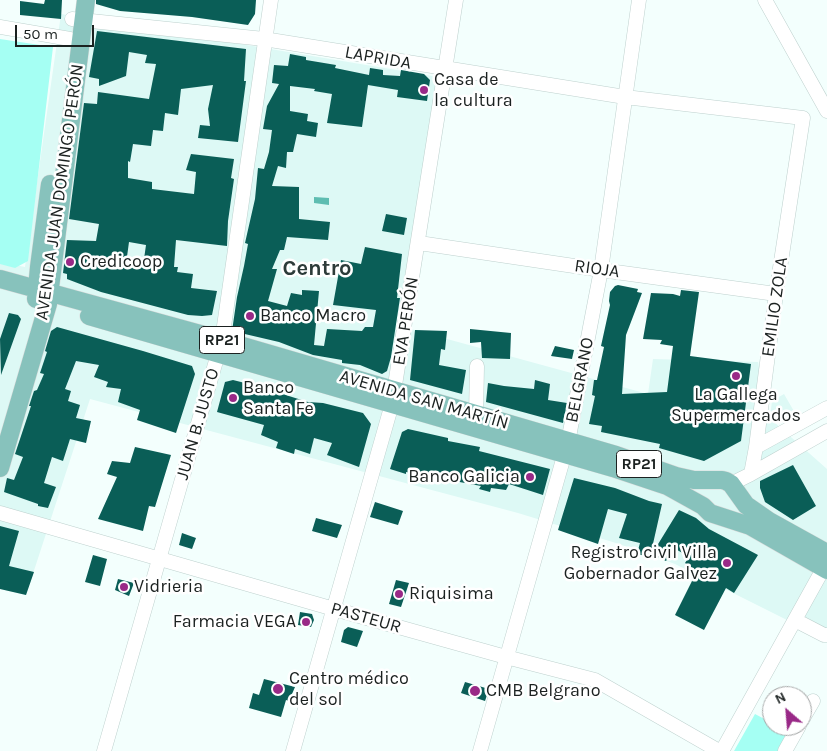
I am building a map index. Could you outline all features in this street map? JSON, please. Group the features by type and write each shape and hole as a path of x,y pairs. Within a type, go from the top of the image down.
{"main road":[{"name":"AVENIDA JUAN DOMINGO PERÓN","path":"0,468 42,297 78,20 75,0"},
{"name":"AVENIDA JUAN DOMINGO PERÓN","path":"0,439 42,297 70,39 86,0"},
{"name":"AVENIDA SAN MARTÍN","path":"0,279 42,297"},
{"name":"AVENIDA SAN MARTÍN","path":"0,291 42,297 220,346 566,448 616,456 676,476 722,480 733,488"},
{"name":"AVENIDA SAN MARTÍN","path":"393,397 476,415 566,448 613,468 667,486 703,506 710,513 750,526 826,563"},
{"path":"703,506 702,491 712,480"},
{"path":"718,515 726,513 733,508 736,500 733,488"},
{"path":"733,488 746,505 826,563"}],"street":[{"name":"JUAN B. JUSTO","path":"104,751 220,346 271,0"},
{"name":"EVA PERÓN","path":"293,751 393,397 419,243 456,0"},
{"name":"BELGRANO","path":"480,751 566,448 601,270 639,0"},
{"path":"765,0 826,107 803,118"},
{"name":"LAPRIDA","path":"78,20 264,39 446,70 626,97 803,118"},
{"path":"0,27 70,39"},
{"name":"EMILIO ZOLA","path":"751,474 803,118"},
{"name":"RIOJA","path":"419,243 776,294"},
{"path":"476,415 477,366"},
{"path":"756,447 827,408"},
{"path":"733,488 751,474 827,431"},
{"name":"PASTEUR","path":"0,513 334,609 595,680 721,751"},
{"path":"721,751 826,563"},
{"path":"795,620 824,635 827,634"},
{"path":"785,751 793,736"}],"shaded area":[{"path":"61,14 444,78 396,325 648,394 653,359 758,362 770,417 772,401 784,394 795,413 776,423 774,422 827,469 827,640 675,564 619,544 518,513 90,399 26,595 0,589 0,262 25,267"},
{"path":"0,39 53,47 28,261 15,268 0,264"},
{"path":"314,197 329,198 329,205 314,203"},
{"path":"755,714 762,718 762,736 789,736 780,751 734,751"}],"building":[{"path":"45,0 62,0 61,19 20,15 20,1 44,4"},
{"path":"96,0 256,0 255,14 248,25 192,17 120,11 96,4"},
{"path":"97,31 246,49 244,81 246,81 238,142 198,138 200,125 210,126 208,109 213,85 181,89 178,115 165,113 163,131 153,130 151,146 133,144 130,162 128,161 128,178 152,182 152,189 194,194 196,172 186,170 191,154 234,159 231,178 234,179 228,221 227,246 176,240 174,267 178,267 177,272 193,274 191,288 217,291 212,315 188,315 101,292 67,279 67,274 63,273 67,240 96,241 99,224 69,219 84,103 97,104 98,92 149,99 156,64 145,63 147,55 129,52 126,76 99,86 99,79 89,77","holes":["129,242 146,245 143,266 126,264"]},
{"path":"290,54 306,57 306,60 336,65 335,68 369,75 370,68 383,70 383,75 400,76 401,70 424,74 430,80 427,101 397,97 398,90 368,85 362,127 327,123 332,94 314,91 315,89 290,86 290,111 308,114 307,121 318,123 316,137 297,134 293,152 287,152 286,168 278,166 272,186 299,187 299,219 330,222 328,240 287,237 284,250 280,250 272,269 277,269 268,301 287,306 291,293 302,295 302,290 319,291 314,345 324,346 327,329 362,331 365,327 373,327 376,310 333,305 341,260 361,264 365,247 402,254 397,298 400,298 391,357 387,371 382,374 360,365 342,363 342,360 313,355 279,342 232,331 248,244 245,243 255,199 258,168 264,169 269,152 272,130 263,129 267,106 279,84 272,83 274,65 288,66"},
{"path":"386,214 407,218 404,235 382,231"},
{"path":"618,285 638,289 637,292 642,293 626,335 622,394 667,392 673,346 660,344 662,340 643,339 651,293 680,296 681,290 699,292 690,356 751,364 741,441 704,461 659,448 660,444 601,432 602,426 589,424 595,396 592,395 594,380 597,380 604,347 601,346 610,305 610,292"},
{"path":"9,313 18,315 21,319 1,375 0,339"},
{"path":"57,327 192,366 195,374 176,433 137,420 140,410 118,402 121,389 106,387 108,382 94,377 99,365 76,361 65,389 71,391 68,401 80,405 76,418 91,421 86,443 70,439 63,461 52,457 44,483 56,487 48,508 38,506 38,504 4,492 7,478 14,480 23,457 15,454 34,391 37,390 44,374 40,373 51,331"},
{"path":"470,329 511,333 510,359 482,358 481,342 470,343"},
{"path":"415,330 447,331 445,350 441,349 439,365 466,370 462,394 410,380"},
{"path":"555,346 574,350 572,359 551,356"},
{"path":"233,380 308,402 323,403 363,413 371,424 359,467 327,455 332,443 314,438 310,454 295,449 294,454 276,448 278,442 261,435 264,425 217,412 225,382"},
{"path":"535,380 550,384 548,400 567,403 563,423 486,402 488,383 534,389"},
{"path":"408,429 448,438 448,441 480,447 479,451 550,469 543,495 509,484 506,490 491,488 490,492 479,489 481,486 406,472 406,474 390,469 402,432"},
{"path":"135,447 171,455 155,507 149,506 143,531 98,519 117,477 107,474 112,461 130,463"},
{"path":"793,465 816,506 793,520 765,502 760,488 760,481"},
{"path":"574,478 615,488 662,504 650,557 637,554 640,543 619,538 627,514 608,509 598,544 558,530"},
{"path":"375,502 403,511 398,525 370,517"},
{"path":"679,510 696,518 709,529 758,555 734,593 726,588 704,630 675,615 697,571 685,563 689,557 674,548 666,561 652,554"},
{"path":"316,518 342,525 337,538 312,531"},
{"path":"0,526 19,531 9,566 34,572 26,595 0,589"},
{"path":"182,533 196,538 192,549 179,545"},
{"path":"93,555 107,559 100,586 85,582"},
{"name":"Vidrieria","path":"118,579 134,583 129,596 115,590"},
{"name":"Riquisima","path":"396,580 409,583 401,607 389,604"},
{"name":"Farmacia VEGA","path":"300,612 312,614 314,620 311,627 298,625"},
{"path":"348,627 363,631 357,647 341,642 344,630"},
{"path":"264,679 295,687 289,701 286,700 281,717 249,708 253,693 259,695"},
{"name":"CMB Belgrano","path":"465,682 489,689 485,701 461,693"}],"place":[{"name":"Casa de la cultura","path":"424,90"},
{"name":"Credicoop","path":"70,262"},
{"name":"Banco Macro","path":"250,316"},
{"name":"La Gallega Supermercados","path":"736,376"},
{"name":"Banco Santa Fe","path":"233,398"},
{"name":"Banco Galicia","path":"530,477"},
{"name":"Registro civil Villa Gobernador Galvez","path":"727,563"},
{"name":"Vidrieria","path":"124,587"},
{"name":"Riquisima","path":"399,594"},
{"name":"Farmacia VEGA","path":"306,622"},
{"name":"Centro médico del sol","path":"278,689"},
{"name":"CMB Belgrano","path":"475,691"}],"district":[{"name":"Centro","path":"317,269"}]}
